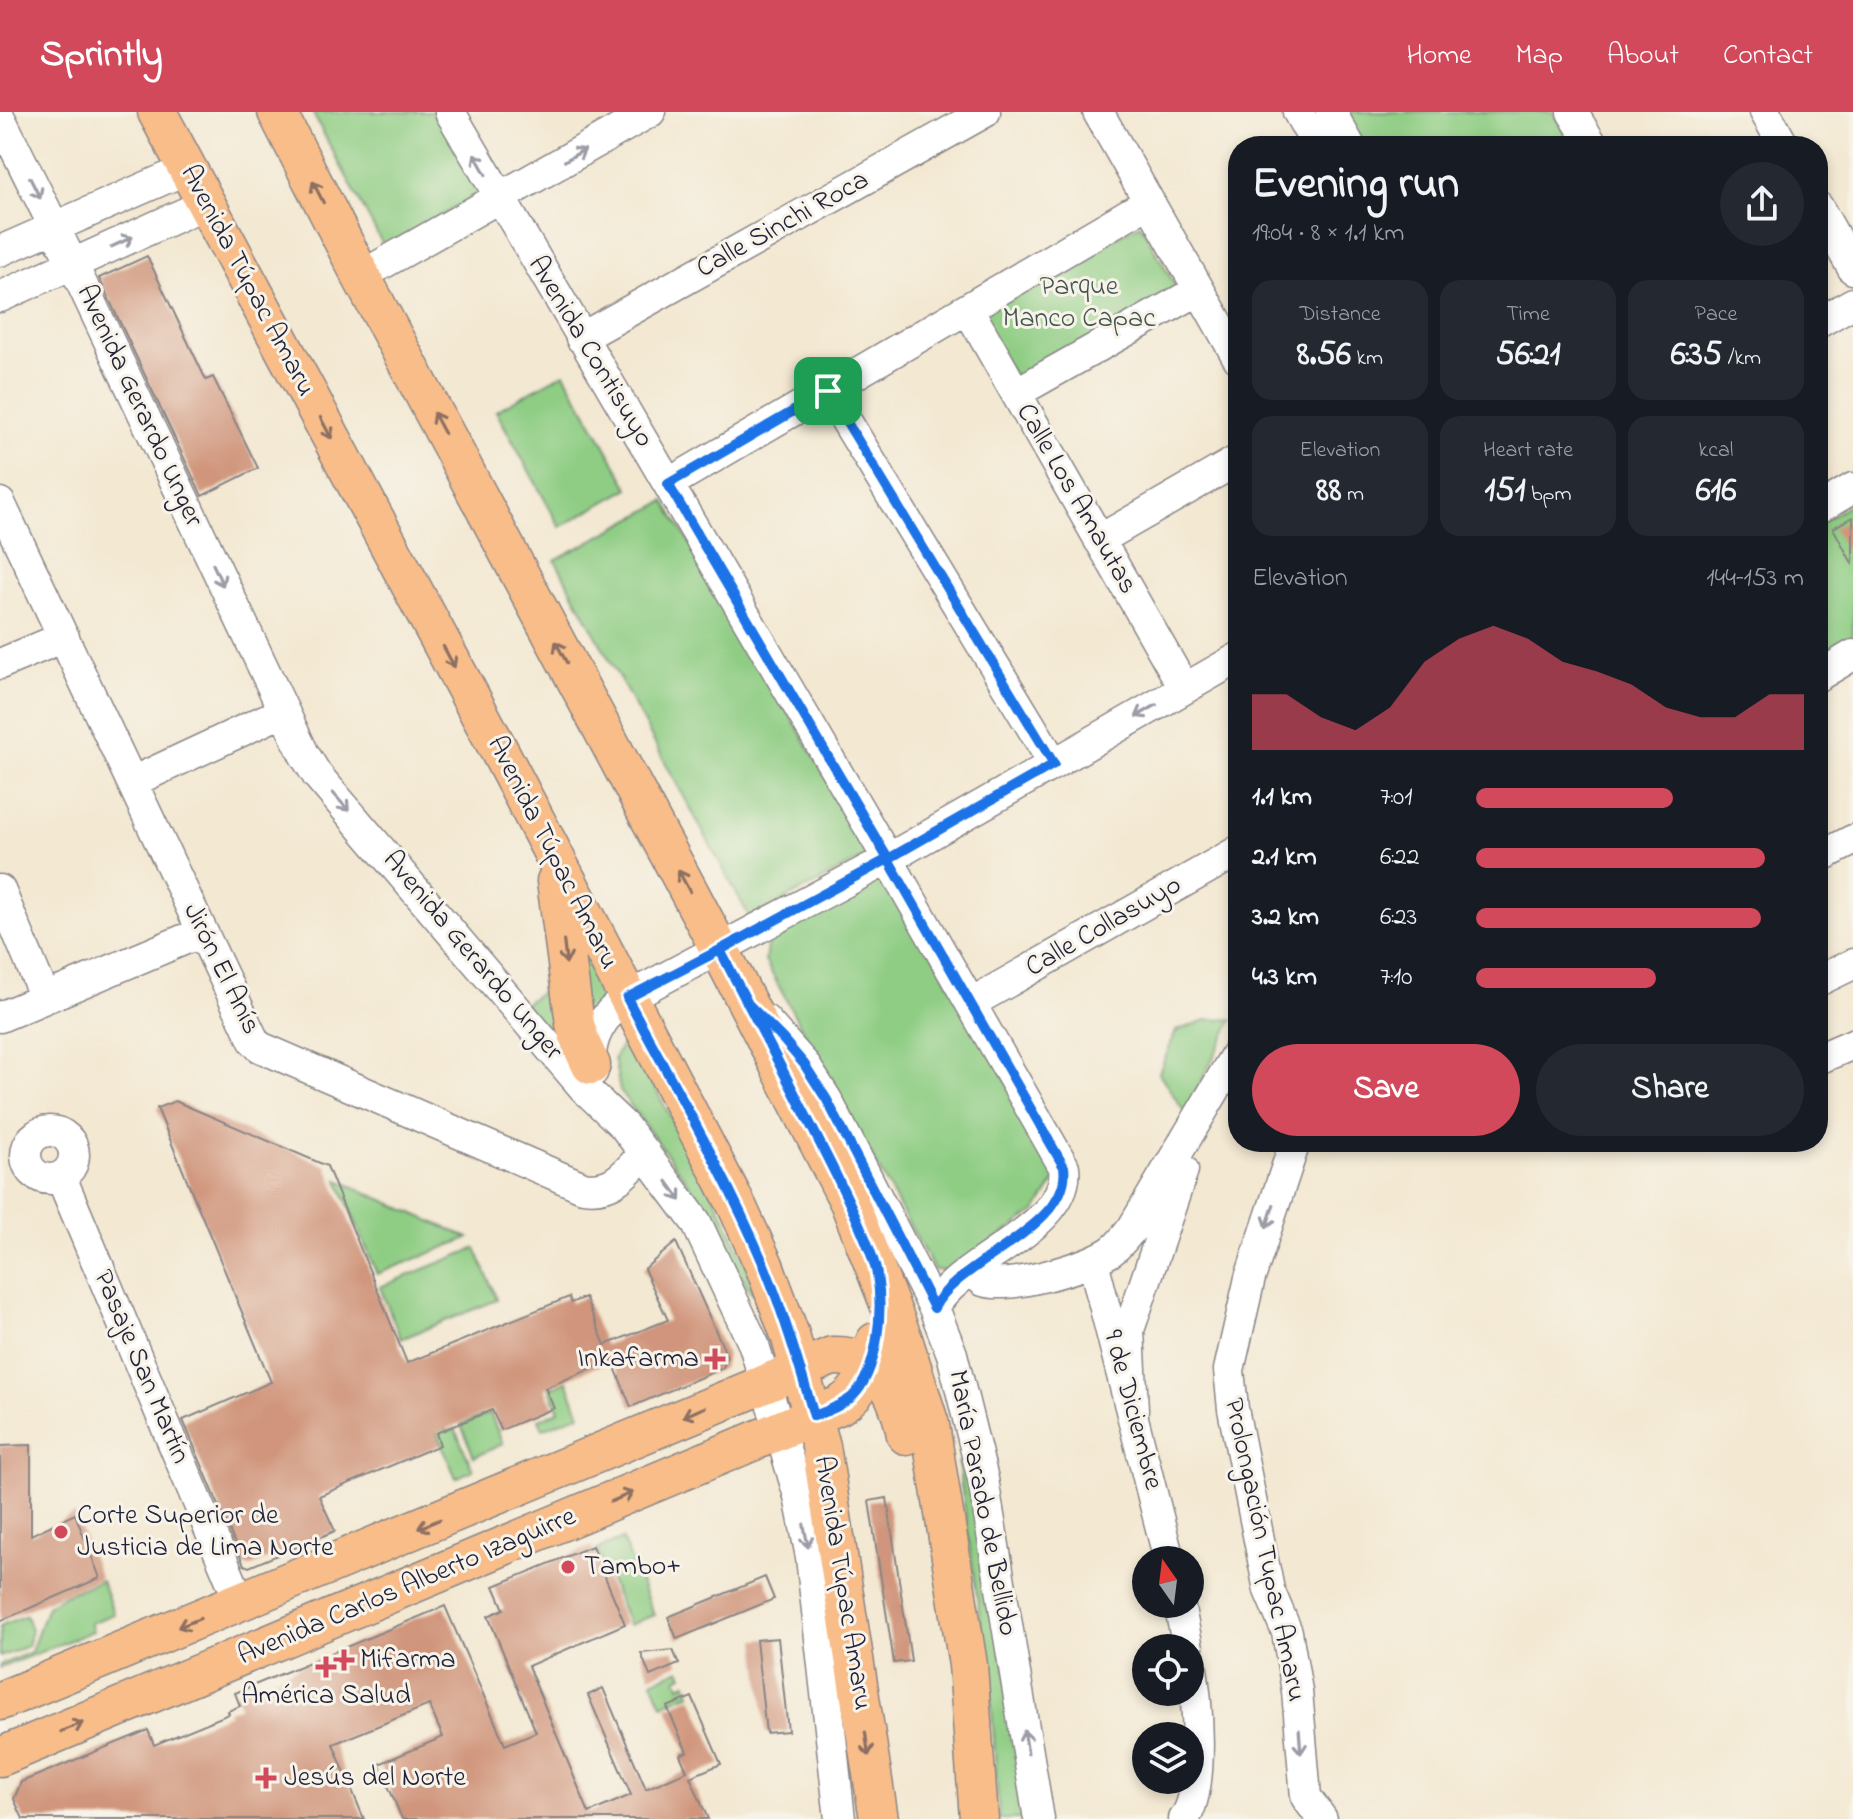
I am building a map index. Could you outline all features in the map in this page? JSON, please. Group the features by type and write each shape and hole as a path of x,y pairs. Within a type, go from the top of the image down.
{"main road":[{"name":"Avenida Túpac Amaru","path":"157,112 549,847 735,1202 764,1265 783,1375 797,1423 834,1514 879,1819"},
{"path":"277,112 748,1004 842,1188 877,1271 903,1339 930,1425 968,1665 977,1819"},
{"path":"549,847 575,1024 591,1065"},
{"path":"877,1271 879,1319 870,1365 888,1382 902,1416 977,1819"},
{"name":"Avenida Carlos Alberto Izaguirre","path":"0,1701 832,1356 854,1358 870,1365 861,1385 849,1399 797,1423 0,1757"},
{"path":"478,1503 493,1507 507,1524 506,1537 494,1552"}],"street":[{"name":"Avenida Contisuyo","path":"450,112 888,859 1064,1167 1063,1186 1049,1208 1028,1229 947,1288 934,1308"},
{"path":"361,276 650,112"},
{"name":"Calle Sinchi Roca","path":"581,338 985,112"},
{"path":"1098,112 1228,341"},
{"path":"1298,112 1311,136"},
{"path":"1331,112 1344,136"},
{"path":"1572,112 1587,136"},
{"path":"1765,112 1778,136"},
{"name":"Avenida Gerardo Unger","path":"0,118 55,227 282,712 317,775 584,1088 624,1126 645,1152 696,1222 748,1329 783,1375"},
{"path":"0,251 187,169"},
{"path":"668,484 1149,202"},
{"path":"0,297 205,204"},
{"path":"1828,225 1853,269"},
{"path":"1016,393 1199,290"},
{"path":"1828,317 1853,303"},
{"name":"Calle Los Amautas","path":"968,309 1184,688"},
{"path":"828,391 1054,764"},
{"path":"1099,540 1228,466"},
{"path":"1828,503 1853,488"},
{"name":"Jirón El Anís","path":"0,503 254,1041 260,1047 583,1187 596,1189 617,1182 645,1152"},
{"path":"0,664 64,637"},
{"path":"1828,670 1853,655"},
{"path":"624,1126 602,1096 591,1065 592,1044 612,1009 627,998 888,859 1228,664"},
{"path":"132,782 282,712"},
{"path":"1828,853 1853,840"},
{"name":"Calle Collasuyo","path":"971,1003 1228,857"},
{"path":"0,890 45,998"},
{"path":"0,1017 202,932"},
{"path":"1828,976 1853,964"},
{"name":"María Parado de Bellido","path":"748,1004 804,1064 827,1100 934,1308 959,1374 983,1479 1039,1819"},
{"path":"1828,1055 1853,1044"},
{"path":"974,1270 983,1281 1003,1283 1093,1261 1114,1249 1132,1229 1228,1067"},
{"path":"1133,1410 1129,1355 1131,1323 1204,1107"},
{"name":"Prolongación Tupac Amaru","path":"1292,1152 1250,1278 1229,1370 1233,1409 1269,1590 1287,1632 1297,1691 1306,1797 1322,1819"},
{"name":"Pasaje San Martín","path":"61,1177 240,1602"},
{"name":"9 de Diciembre","path":"1093,1261 1166,1546"},
{"path":"797,1423 799,1496 811,1557 840,1819"},
{"path":"1184,1819 1192,1797 1196,1706"}],"green space":[{"path":"312,112 440,112 486,191 384,247"},
{"path":"1337,112 1553,112 1567,136 1351,136"},
{"name":"Parque Manco Capac","path":"1140,224 1179,292 1018,384 979,315"},
{"path":"564,373 629,488 560,527 496,411"},
{"path":"665,501 871,854 750,918 555,560"},
{"path":"1853,503 1851,649 1828,663 1828,518"},
{"path":"885,871 1060,1174 1035,1212 950,1271 934,1270 765,961 767,946 775,934"},
{"path":"572,928 610,1002 586,1033"},
{"path":"561,977 583,1073 524,1004"},
{"path":"1228,1019 1228,1029 1185,1113 1159,1073 1176,1031 1206,1020"},
{"path":"627,1036 728,1223 757,1293 751,1292 688,1183 620,1091 614,1058"},
{"path":"338,1180 469,1238 377,1274"},
{"path":"476,1248 497,1300 401,1339 380,1287"},
{"path":"567,1381 580,1414 543,1429 539,1419 559,1411 550,1388"},
{"path":"490,1413 503,1444 474,1457 461,1425"},
{"path":"443,1423 447,1432 455,1429 473,1470 456,1478 434,1427"},
{"path":"971,1459 1030,1819 999,1819 991,1696 958,1463"},
{"path":"622,1539 654,1615 629,1625 597,1550"},
{"path":"101,1580 114,1614 90,1623 93,1631 0,1668 0,1665 31,1652 47,1606"},
{"path":"26,1615 31,1631 27,1646 0,1657 0,1626"},
{"path":"680,1669 683,1675 677,1678 680,1686 686,1683 691,1693 662,1705 652,1681"}],"building":[{"path":"147,256 206,380 213,377 258,468 202,496 99,278"},
{"path":"1853,517 1853,565 1833,528"},
{"path":"175,1101 327,1166 407,1363 569,1297 571,1303 585,1297 605,1345 668,1320 644,1269 676,1242 727,1356 723,1368 631,1407 612,1360 545,1388 554,1408 501,1430 492,1410 436,1433 440,1445 319,1496 335,1531 249,1567 244,1565 183,1420 271,1382 157,1108"},
{"name":"Corte Superior de Justicia de Lima Norte","path":"31,1445 31,1535 75,1514 100,1578 0,1621 0,1446"},
{"path":"887,1498 911,1661 894,1663 869,1501"},
{"path":"592,1546 625,1624 528,1666 589,1813 631,1795 588,1695 603,1688 646,1789 687,1771 680,1755 687,1752 667,1707 692,1697 721,1764 690,1777 708,1819 402,1819 379,1764 443,1737 429,1705 333,1744 364,1819 23,1819 14,1799 21,1782 148,1730 154,1745 229,1714 228,1711 240,1706 235,1693 445,1606 505,1745 536,1732 488,1616 504,1609 494,1586"},
{"path":"765,1577 774,1599 677,1639 668,1617"},
{"path":"778,1638 788,1731 766,1733 756,1640"},
{"path":"673,1650 679,1664 650,1676 641,1653"}],"place":[{"name":"Inkafarma","path":"715,1359"},
{"name":"Corte Superior de Justicia de Lima Norte","path":"61,1532"},
{"name":"Tambo+","path":"568,1567"},
{"name":"Mifarma","path":"344,1660"},
{"name":"América Salud","path":"326,1667"},
{"name":"Jesús del Norte","path":"266,1778"}],"route":[{"path":"828,391 668,484 888,859 720,950 849,1202 877,1271 878,1329 864,1381 849,1399 814,1416 790,1335 764,1265 701,1135 627,998 720,950 748,1004 804,1064 827,1100 934,1308 947,1288 1028,1229 1049,1208 1063,1186 1065,1176 1064,1167 888,859 1054,764 828,391"}]}
